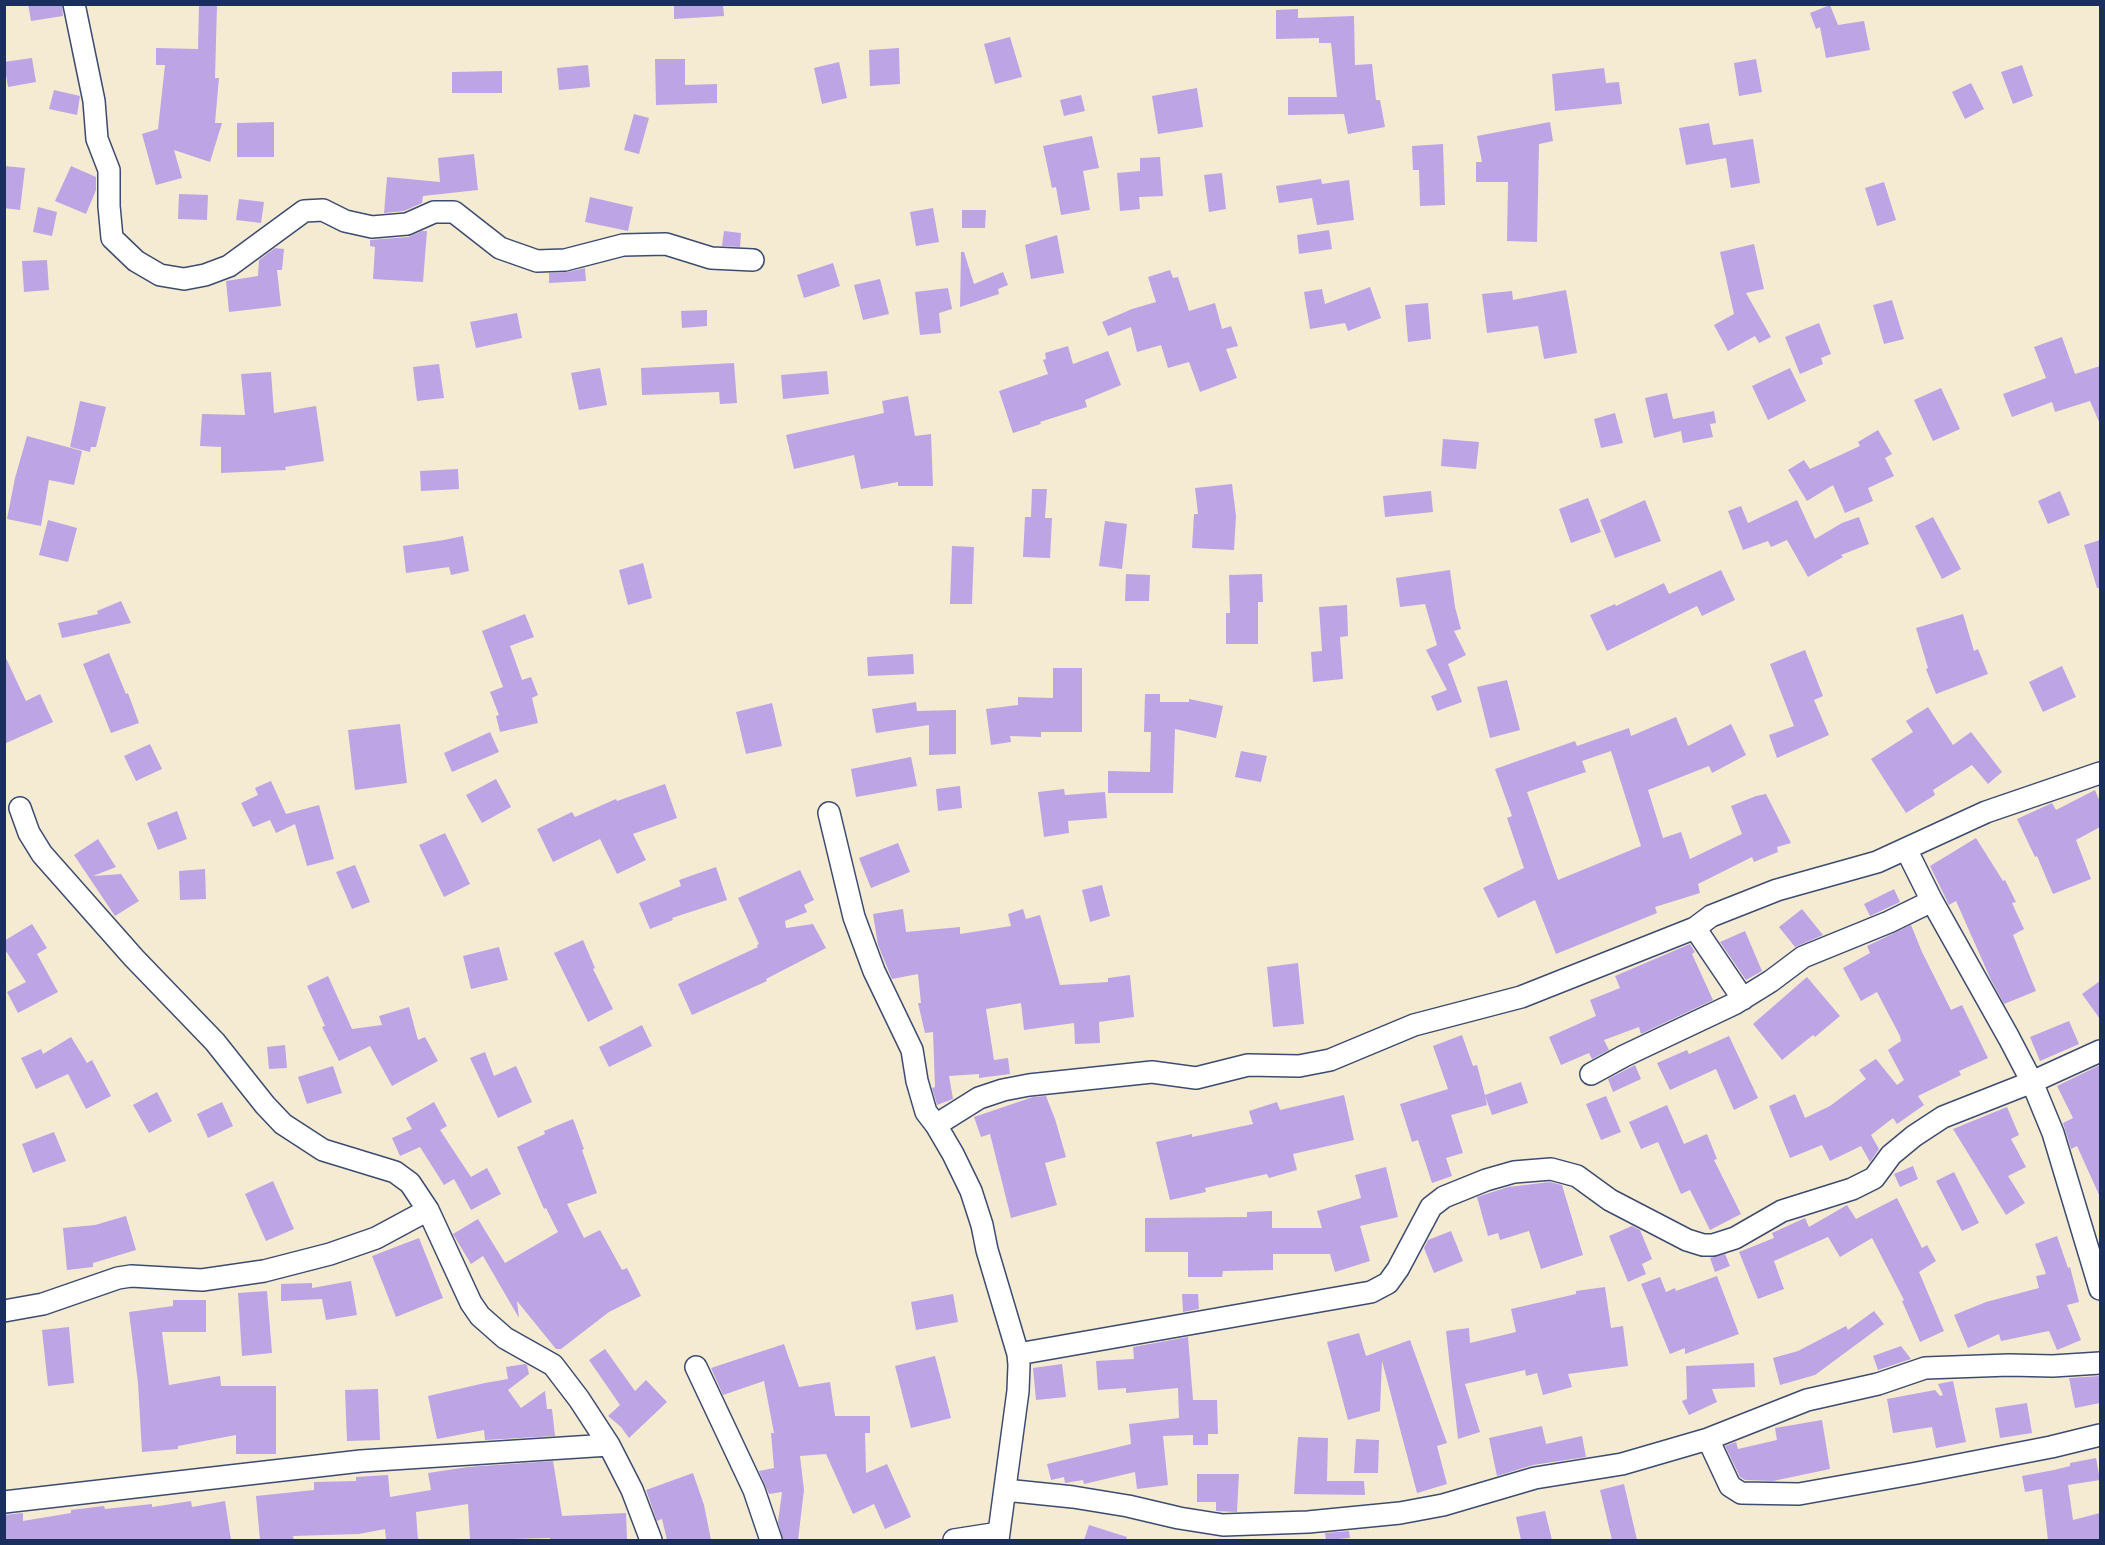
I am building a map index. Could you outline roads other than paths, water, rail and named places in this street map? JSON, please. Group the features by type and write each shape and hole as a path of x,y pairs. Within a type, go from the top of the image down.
{"street":[{"path":"74,4 94,101 97,139 109,170 112,238 136,261 160,275 184,279 221,269 256,248 304,211 323,210 345,221 372,227 407,224 434,212 454,212 500,248 537,261 565,260 623,245 666,244 711,258 753,260"},
{"path":"936,1125 979,1098 1029,1085 1152,1072 1196,1078 1248,1065 1299,1066 1330,1060 1414,1025 1521,998 1695,928 1711,916 1777,890 1877,862 1986,812 2100,773"},
{"path":"20,808 29,833 42,854 134,958 215,1042 283,1124 323,1150 395,1172 410,1183 428,1210 471,1302 480,1316 505,1338 553,1365 563,1375 609,1445 632,1490 651,1540"},
{"path":"829,813 854,917 874,971 912,1050 916,1081 926,1112 953,1154 970,1191 982,1225 1018,1354 1017,1391 998,1537 954,1540"},
{"path":"1906,849 1932,901 2032,1082 2053,1134 2100,1288"},
{"path":"1591,1074 1743,999 1803,957 1889,922 1932,901"},
{"path":"1695,928 1743,999"},
{"path":"1018,1354 1371,1292 1388,1283 1398,1269 1431,1207 1444,1197 1486,1180 1514,1172 1551,1169 1577,1176 1610,1200 1688,1240 1703,1245 1713,1245 1735,1238 1782,1211 1852,1189 1874,1178 1891,1155 1943,1117 2032,1082 2100,1051"},
{"path":"4,1311 43,1304 118,1278 131,1276 202,1280 264,1271 330,1254 376,1238 428,1210"},
{"path":"1005,1490 1073,1497 1223,1525 1308,1522 1401,1513 1443,1505 1528,1480 1622,1464 1708,1439 1798,1404 1878,1384 1925,1368 2100,1363"},
{"path":"696,1367 754,1490 771,1540"},
{"path":"1708,1439 1730,1486 1741,1493 1798,1494 2051,1447 2100,1435"},
{"path":"4,1502 361,1461 609,1445"}]}
